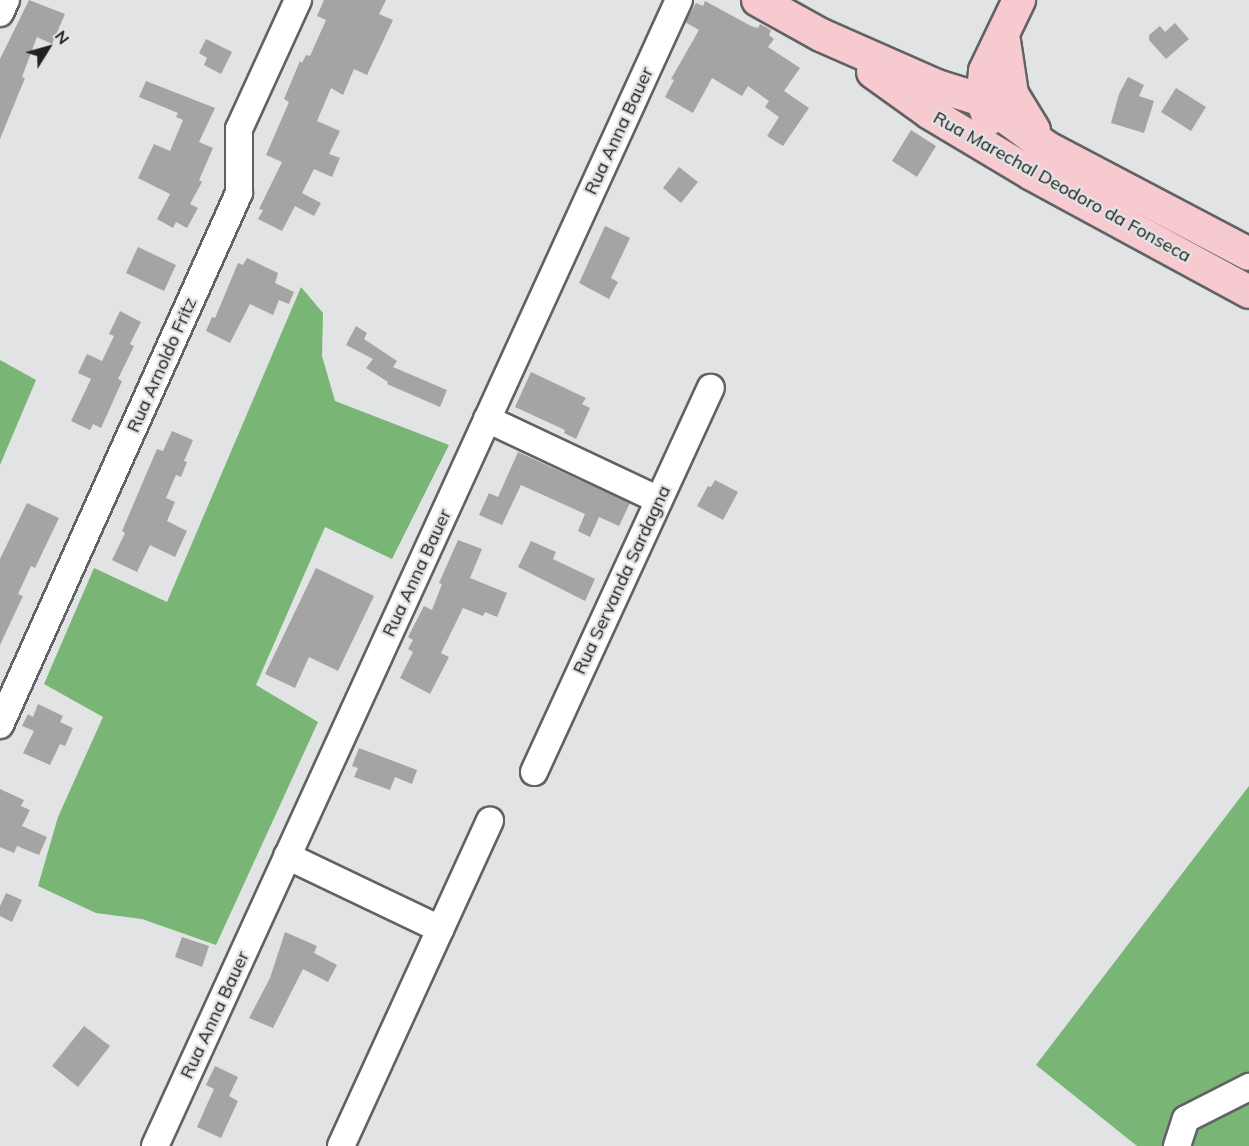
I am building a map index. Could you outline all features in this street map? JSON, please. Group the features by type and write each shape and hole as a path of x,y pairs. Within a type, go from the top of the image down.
{"main road":[{"name":"Rua Marechal Deodoro da Fonseca","path":"758,0 934,99 1032,174 1249,292"},
{"path":"1006,30 996,85 982,100 953,112 934,99 960,79 1006,30"},
{"path":"1006,30 1012,93 1022,113 1046,147"},
{"name":"Rua Marechal Deodoro da Fonseca","path":"982,100 1046,147 1249,254"},
{"path":"982,100 985,111 1001,138 1032,174"}],"street":[{"path":"0,13 6,0"},
{"name":"Rua Arnoldo Fritz","path":"0,725 239,193 239,129 298,0"},
{"name":"Rua Anna Bauer","path":"155,1146 679,0"},
{"name":"Rua Servanda Sardagna","path":"534,772 711,388"},
{"path":"488,419 659,500"},
{"path":"341,1146 490,820"},
{"path":"287,856 440,929"},
{"path":"1177,1146 1186,1119 1249,1087"}],"green space":[{"path":"301,287 323,313 322,356 335,401 449,445 392,559 325,527 256,685 318,722 216,945 142,919 96,913 38,886 58,817 103,717 44,684 94,568 167,602"},
{"path":"0,360 36,380 0,465"},
{"path":"1249,786 1249,1146 1137,1146 1036,1065"}],"building":[{"path":"29,0 65,14 52,44 37,37 22,77 25,78 0,139 0,59"},
{"path":"324,0 386,0 379,14 393,20 367,75 354,69 343,95 331,88 317,121 340,131 329,154 340,158 332,177 314,169 302,193 321,203 314,216 295,206 282,231 258,219 263,210 259,209 282,162 266,155 289,102 284,99 300,61 302,63 306,55 310,56 326,20 317,16"},
{"path":"705,1 751,26 758,28 760,24 771,30 769,35 774,39 768,47 800,68 784,91 809,108 783,146 767,136 779,117 765,107 769,101 748,86 742,96 712,78 693,113 665,97 674,80 671,79 699,30 685,22 696,3 703,6"},
{"path":"1175,23 1189,39 1166,59 1149,40 1149,35 1160,26 1165,32"},
{"path":"206,39 232,52 221,74 204,65 207,58 199,53"},
{"path":"1128,77 1144,85 1139,96 1154,101 1144,133 1111,123 1119,94"},
{"path":"146,81 215,108 199,142 213,148 199,180 202,182 190,204 198,208 187,228 176,222 173,228 157,219 170,194 138,178 154,144 170,151 183,120 176,117 178,113 139,97"},
{"path":"1176,88 1206,107 1191,131 1161,112"},
{"path":"911,130 936,146 917,177 892,161"},
{"path":"679,167 698,182 681,203 663,188"},
{"path":"605,226 630,238 611,278 618,282 609,299 579,283"},
{"path":"138,247 176,265 164,291 126,273"},
{"path":"247,258 278,273 275,283 294,292 289,304 279,300 273,315 250,304 230,343 206,331 212,317 215,318 238,263 243,265"},
{"path":"120,311 141,322 130,344 134,346 118,379 122,381 101,428 93,424 90,430 71,421 91,379 78,373 87,354 102,361 114,336 109,334"},
{"path":"356,326 367,333 364,339 397,361 393,367 447,390 440,407 387,384 388,382 366,368 373,359 346,345"},
{"path":"531,372 586,398 582,404 590,408 576,439 564,433 565,430 515,407"},
{"path":"172,431 193,440 184,461 187,462 181,477 176,475 166,498 175,502 167,521 187,531 175,557 150,545 137,572 112,560 125,533 122,531 157,449 163,451"},
{"path":"518,452 630,503 619,526 599,517 590,537 578,531 585,514 521,485 502,525 479,515 489,493 498,497"},
{"path":"715,480 738,492 723,520 697,506 708,486 711,487"},
{"path":"27,503 59,518 35,568 31,566 18,594 23,596 0,645 0,559"},
{"path":"458,540 482,549 470,578 507,593 497,617 485,612 483,616 463,608 441,653 449,657 430,694 400,678 413,652 408,649 413,640 408,637 424,606 432,610 442,584 439,583"},
{"path":"531,541 556,552 553,559 595,579 585,601 518,567"},
{"path":"316,568 374,596 338,671 309,657 295,688 265,674"},
{"path":"38,704 63,716 60,722 73,728 65,746 60,744 50,765 23,753 34,731 22,726 28,714 33,717"},
{"path":"359,748 417,770 412,784 395,777 390,790 354,777 358,768 352,766"},
{"path":"0,789 24,800 21,806 30,810 22,826 47,837 39,855 17,846 14,853 0,847"},
{"path":"6,893 22,900 12,922 0,916 0,906"},
{"path":"285,932 317,946 314,953 337,965 328,982 303,969 273,1028 249,1018 270,978"},
{"path":"182,937 209,946 202,967 175,957"},
{"path":"84,1026 110,1046 78,1087 52,1066"},
{"path":"215,1066 238,1077 229,1096 238,1101 221,1138 197,1127 214,1089 206,1085"}]}
